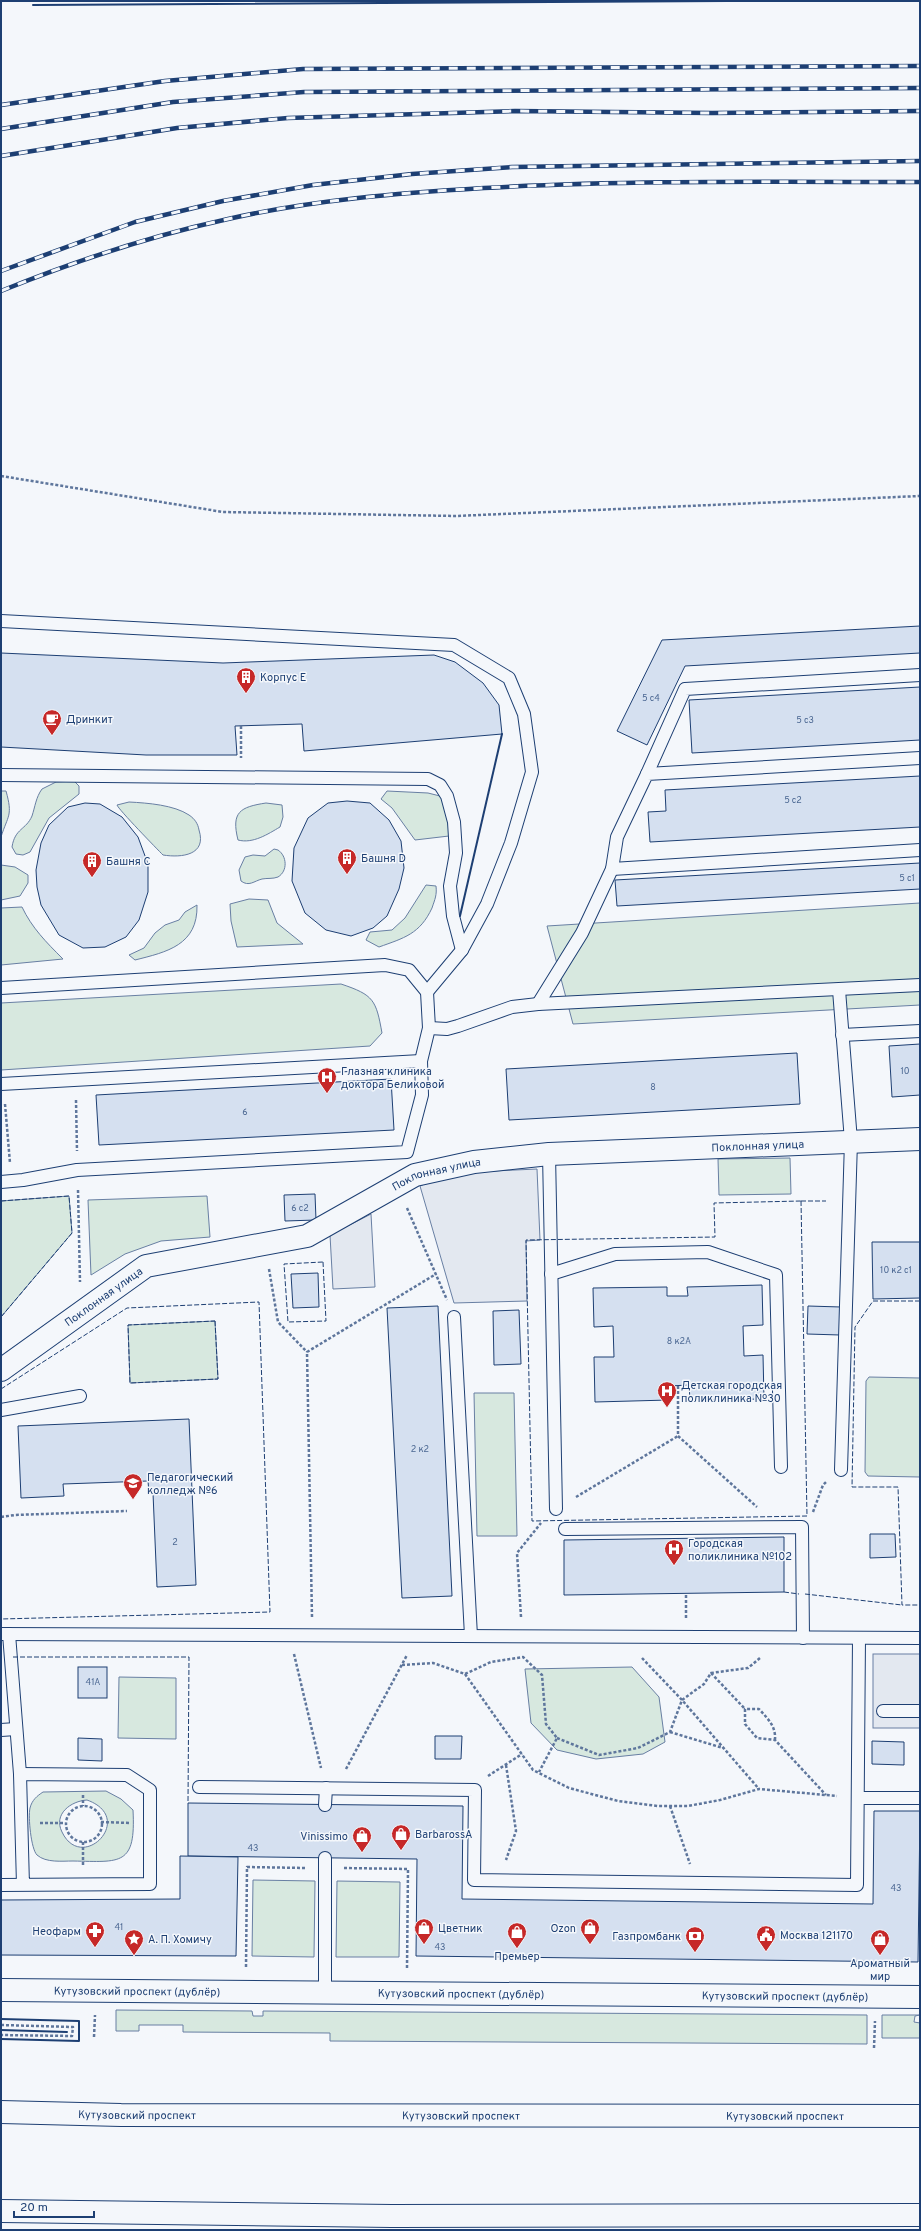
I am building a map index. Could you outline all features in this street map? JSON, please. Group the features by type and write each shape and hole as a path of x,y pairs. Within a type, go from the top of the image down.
{"street":[{"name":"Поклонная улица","path":"1,1370 146,1266 307,1236 415,1175 474,1162 549,1154 920,1139"},
{"name":"Кутузовский проспект (дублёр)","path":"1,1990 920,1997"},
{"name":"Кутузовский проспект","path":"4,2112 920,2116"},
{"path":"1,2211 392,2216 920,2215"}],"lane":[{"path":"1,621 454,645 509,678 524,714 532,772 511,843 487,904 462,950 427,992"},
{"path":"538,1004 582,933 612,869 617,837 685,689 920,675"},
{"path":"647,774 920,758"},
{"path":"1,775 428,779 440,785 447,796 454,822 456,853 450,886 453,916 462,950"},
{"path":"612,869 920,850"},
{"path":"1,988 385,965 410,970 427,992 429,1028 421,1061 422,1094 407,1152 77,1170 6,1181"},
{"path":"429,1028 453,1028 512,1007 538,1004 920,985"},
{"path":"839,990 851,1141 841,1470"},
{"path":"842,1036 920,1031"},
{"path":"2,1084 421,1061"},
{"path":"549,1154 556,1509"},
{"path":"551,1274 615,1254 708,1252 776,1275 781,1467"},
{"path":"454,1317 471,1636"},
{"path":"1,1410 80,1396"},
{"path":"565,1529 802,1527 803,1638"},
{"path":"23,1885 20,1774 5,1634 920,1638"},
{"path":"199,1787 475,1790 474,1880 857,1884 859,1638"},
{"path":"883,1711 920,1711"},
{"path":"1,1730 16,1729"},
{"path":"1,1885 150,1884 150,1790 128,1774 20,1774"},
{"path":"325,1804 330,1788"},
{"path":"858,1798 920,1798"},
{"path":"325,1858 325,1992"}],"path":[{"path":"1,476 223,512 456,516 920,496"},
{"path":"241,726 241,778"},
{"path":"75,1080 81,1313"},
{"path":"2,1084 6,1181"},
{"path":"397,1185 454,1317"},
{"path":"264,1244 278,1322 307,1352 313,1635"},
{"path":"307,1352 436,1274"},
{"path":"678,1386 678,1436 762,1512"},
{"path":"802,1527 811,1514 823,1485 841,1470"},
{"path":"1,1517 14,1515 127,1511"},
{"path":"289,1635 330,1788"},
{"path":"330,1788 419,1636"},
{"path":"523,1658 542,1675 546,1724 557,1738 599,1755 638,1748 670,1732 682,1700 704,1684 711,1673 748,1668 783,1637"},
{"path":"465,1674 491,1662 531,1658"},
{"path":"636,1658 644,1658 759,1789"},
{"path":"402,1665 433,1663 465,1674 533,1770 569,1788 618,1801 670,1806 688,1806 720,1800 759,1789 858,1798"},
{"path":"711,1673 745,1709 745,1724 757,1738 775,1740 826,1795"},
{"path":"745,1709 759,1709 771,1723 776,1732 775,1740"},
{"path":"670,1732 723,1748"},
{"path":"539,1772 557,1738"},
{"path":"466,1790 522,1754"},
{"path":"500,1881 516,1831 506,1765"},
{"path":"81,1806 89,1806 96,1810 101,1822 99,1833 94,1838 86,1842 78,1841 71,1837 67,1831 65,1822 73,1809 81,1806"},
{"path":"670,1806 696,1883"},
{"path":"21,1823 65,1822"},
{"path":"101,1822 150,1823"},
{"path":"1,2025 73,2027 72,2036 1,2034"}],"shaded area":[{"path":"74,781 79,786 79,794 49,818 30,852 23,855 16,854 12,847 13,841 18,833 30,821 42,789 56,782"},
{"path":"1,791 6,791 9,815 1,837"},
{"path":"387,791 428,793 444,797 453,821 449,836 415,840 392,808 381,799"},
{"path":"129,802 168,807 189,815 195,820 201,838 196,850 185,855 163,855 117,805"},
{"path":"266,803 282,805 283,817 280,827 249,841 238,840 236,823 240,812 244,809"},
{"path":"274,849 281,853 285,860 285,867 278,877 262,879 249,884 241,881 239,870 245,857 253,855 265,856"},
{"path":"1,865 15,867 28,875 28,883 20,896 1,900"},
{"path":"426,885 436,886 436,897 427,917 417,929 404,938 379,947 366,940 370,932 392,930 405,918"},
{"path":"249,899 268,900 277,923 303,944 237,947 231,921 230,904"},
{"path":"920,903 920,1005 573,1024 547,926"},
{"path":"197,905 196,919 192,929 186,938 178,944 169,950 135,960 129,955 144,948 155,933 165,925 179,920 185,912"},
{"path":"22,907 45,941 63,959 1,965 1,908"},
{"path":"341,984 367,996 372,1000 375,1006 382,1033 370,1046 1,1070 1,1003"},
{"path":"790,1158 791,1194 719,1195 718,1159"},
{"path":"537,1169 540,1240 526,1241 527,1301 454,1303 420,1186 450,1173"},
{"path":"69,1196 72,1233 1,1317 1,1201"},
{"path":"207,1196 210,1237 161,1241 125,1254 91,1275 88,1200"},
{"path":"371,1214 375,1287 333,1289 330,1235"},
{"path":"215,1321 218,1379 130,1383 128,1325"},
{"path":"869,1377 920,1378 920,1477 868,1476 865,1472 866,1381"},
{"path":"474,1393 514,1393 517,1536 477,1536"},
{"path":"873,1654 920,1654 920,1728 873,1728"},
{"path":"632,1667 659,1697 665,1742 643,1754 596,1759 557,1750 531,1723 525,1669"},
{"path":"119,1677 176,1678 176,1739 118,1738"},
{"path":"106,1791 121,1799 133,1810 132,1842 128,1851 122,1857 114,1860 103,1861 54,1861 41,1858 35,1852 33,1846 29,1812 33,1800 43,1792","holes":["87,1800 101,1808 107,1818 106,1829 101,1838 92,1845 81,1847 71,1843 62,1832 60,1825 60,1820 65,1810 75,1803"]},
{"path":"253,1880 315,1881 314,1957 252,1956"},
{"path":"337,1881 400,1882 399,1957 336,1957"},
{"path":"116,2010 252,2011 253,2016 263,2016 263,2011 867,2015 867,2044 330,2041 330,2033 183,2032 183,2025 139,2025 139,2031 116,2031"},
{"path":"882,2015 920,2015 915,2016 914,2022 920,2023 920,2038 882,2038"}],"building":[{"path":"920,626 920,653 685,666 647,745 617,731 662,640"},
{"name":"Корпус E","path":"1,653 223,663 434,655 455,662 483,683 499,705 502,734 304,751 302,724 235,726 237,755 146,755 1,747"},
{"path":"920,687 920,740 692,753 689,700"},
{"path":"920,776 920,827 650,842 648,812 666,811 665,790"},
{"name":"Башня D","path":"347,801 370,803 389,820 401,841 404,868 399,889 387,916 373,928 351,936 326,930 305,913 292,881 294,848 308,818 328,803"},
{"name":"Башня C","path":"85,803 100,804 122,817 138,837 148,864 148,892 139,920 126,937 105,947 83,948 59,935 41,905 37,887 36,870 41,843 49,825 68,807"},
{"path":"920,863 920,889 617,906 615,880"},
{"path":"920,1044 920,1095 892,1097 889,1046"},
{"path":"797,1053 800,1104 509,1120 506,1069"},
{"path":"391,1079 394,1130 99,1145 96,1095"},
{"path":"315,1194 316,1220 285,1221 284,1195"},
{"path":"872,1242 920,1242 920,1298 873,1299"},
{"path":"318,1273 319,1307 293,1308 291,1274"},
{"path":"762,1285 763,1325 743,1326 744,1356 763,1355 764,1399 690,1400 689,1385 669,1386 669,1400 595,1402 594,1357 614,1357 613,1326 594,1327 593,1288 667,1287 667,1296 688,1296 687,1287"},
{"path":"438,1306 452,1596 402,1598 387,1308"},
{"path":"808,1306 841,1307 840,1335 807,1334"},
{"path":"519,1310 521,1364 494,1365 493,1311"},
{"path":"189,1419 196,1585 157,1587 153,1493 149,1493 148,1481 63,1484 64,1496 21,1498 18,1426"},
{"path":"870,1534 895,1534 896,1557 870,1558"},
{"name":"Городская поликлиника №102","path":"784,1537 784,1592 564,1595 564,1540"},
{"path":"78,1667 107,1667 107,1698 78,1698"},
{"path":"435,1736 462,1736 461,1759 435,1759"},
{"path":"78,1738 102,1739 102,1761 78,1760"},
{"path":"872,1741 904,1742 904,1765 872,1764"},
{"path":"188,1803 463,1806 462,1899 873,1904 874,1811 920,1811 918,1962 416,1956 417,1859 188,1856"},
{"path":"180,1856 238,1857 236,1956 1,1955 1,1900 180,1899"}],"railway":[{"path":"1,105 165,81 303,69 920,66"},
{"path":"1,129 173,102 304,92 920,88"},
{"path":"1,156 177,128 288,118 515,111 712,113 920,111"},
{"path":"1,271 135,222 223,201 313,185 412,174 512,167 920,161"},
{"path":"1,291 57,269 170,233 260,212 356,198 420,192 538,185 702,182 920,182"}],"fence":[{"path":"1,1201 69,1196 72,1233 1,1317"},
{"path":"801,1201 807,1516 532,1521 526,1240 715,1237 714,1203 801,1201"},
{"path":"801,1201 826,1201"},
{"path":"323,1262 326,1321 288,1322 284,1264 323,1262"},
{"path":"920,1301 873,1301 855,1327 852,1487 898,1487 902,1605 920,1605"},
{"path":"1,1389 127,1308 259,1302 270,1612 1,1619"},
{"path":"215,1321 218,1379 130,1383 128,1325 215,1321"},
{"path":"784,1592 799,1594"},
{"path":"805,1594 902,1605"},
{"path":"13,1657 189,1657 188,1803"}],"wall":[{"path":"33,5 726,1"},
{"path":"460,916 502,734"},
{"path":"1,2019 79,2021 79,2041 1,2039"},
{"path":"1,2030 67,2032"}],"place":[{"name":"Корпус E","path":"246,694"},
{"name":"Дринкит","path":"52,736"},
{"name":"Башня D","path":"347,875"},
{"name":"Башня C","path":"92,878"},
{"name":"Глазная клиника доктора Беликовой","path":"327,1094"},
{"name":"Детская городская поликлиника №30","path":"667,1408"},
{"name":"Педагогический колледж №6","path":"133,1500"},
{"name":"Городская поликлиника №102","path":"674,1566"},
{"name":"BarbarossA","path":"401,1851"},
{"name":"Vinissimo","path":"362,1853"},
{"name":"Цветник","path":"424,1945"},
{"name":"Ozon","path":"590,1945"},
{"name":"Неофарм","path":"95,1948"},
{"name":"Премьер","path":"517,1949"},
{"name":"Москва 121170","path":"766,1952"},
{"name":"Газпромбанк","path":"695,1953"},
{"name":"А. П. Хомичу","path":"134,1956"},
{"name":"Ароматный мир","path":"880,1956"}]}
